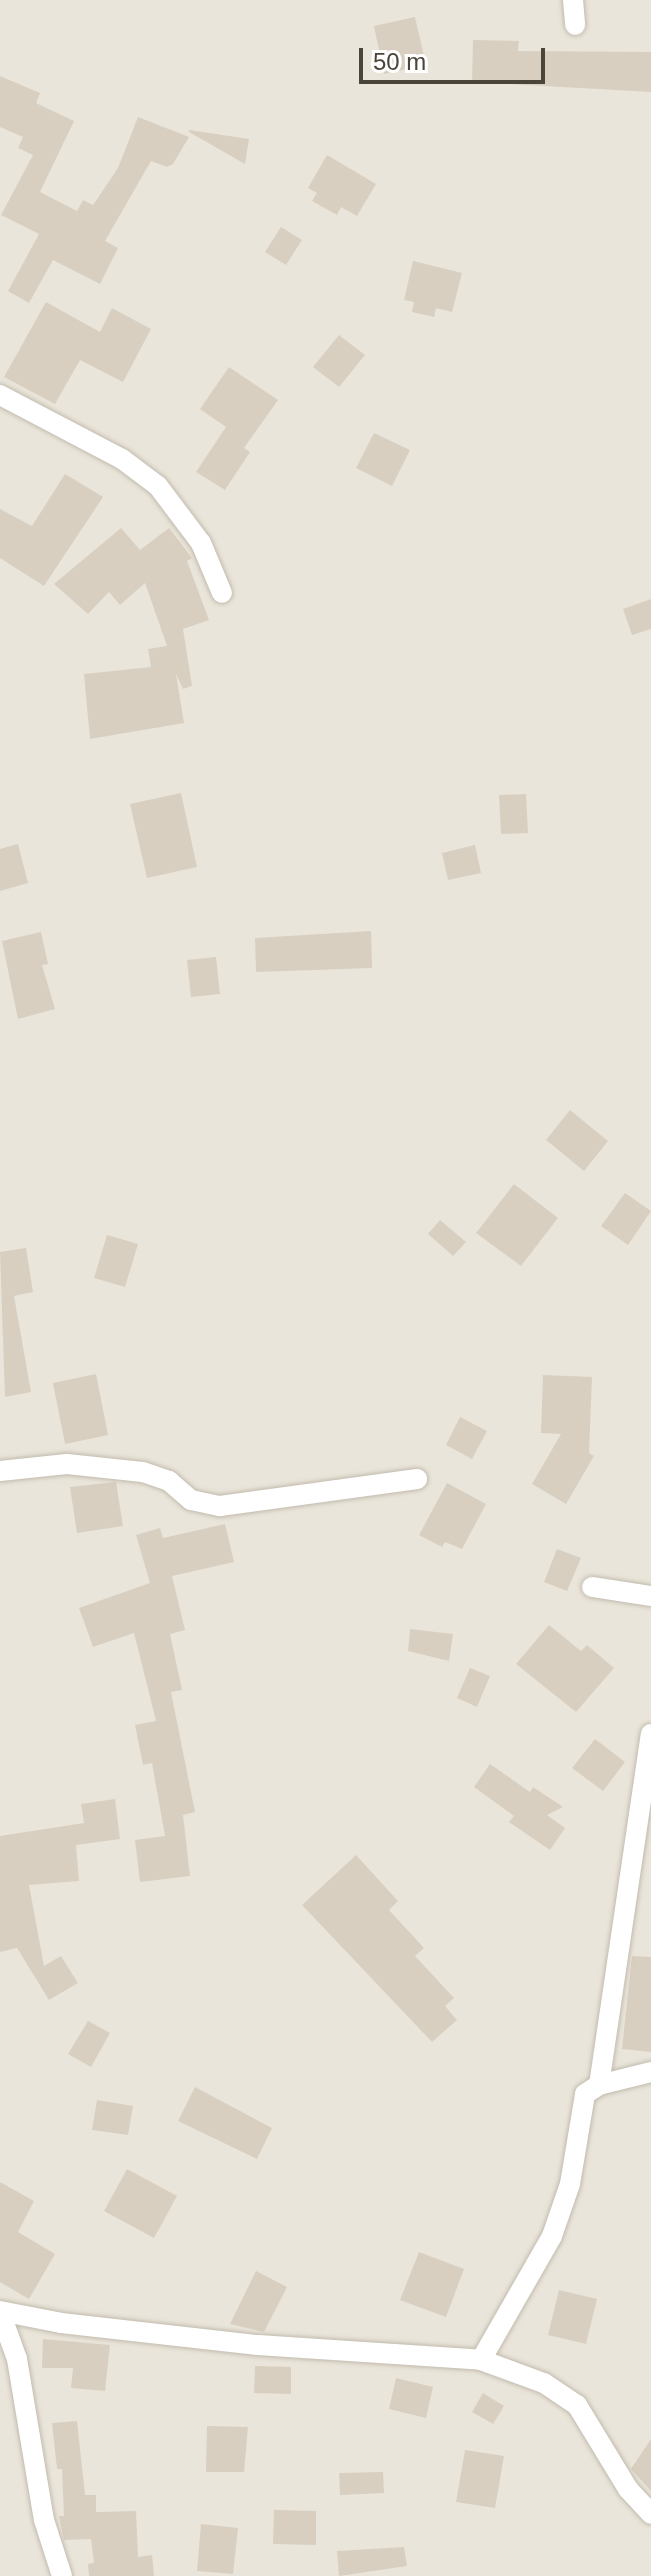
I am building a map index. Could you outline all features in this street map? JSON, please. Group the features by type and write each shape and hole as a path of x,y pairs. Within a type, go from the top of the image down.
{"street":[{"path":"573,0 575,25"},
{"path":"0,395 122,459 158,486 201,543 222,593"},
{"path":"0,1471 67,1464 143,1472 169,1481 191,1500 220,1506 417,1479"},
{"path":"592,1587 651,1596"},
{"path":"599,2085 651,1734"},
{"path":"481,2360 552,2236 570,2184 585,2094 599,2085 651,2072"},
{"path":"62,2576 44,2520 17,2359 0,2312 258,2345 481,2360 544,2383 577,2405 628,2489 651,2514"}],"shaded area":[{"path":"0,0 651,0 651,2576 0,2576"}],"building":[{"path":"415,17 426,65 384,74 374,26"},
{"path":"473,40 519,41 518,51 651,52 651,92 472,82"},
{"path":"0,76 40,93 36,103 74,121 40,192 77,211 83,200 93,205 118,168 138,117 189,137 173,164 167,167 151,161 105,241 118,248 100,284 53,260 29,303 8,291 39,234 1,215 33,155 18,148 23,137 0,127"},
{"path":"189,132 249,139 245,164"},
{"path":"327,155 376,184 357,216 341,207 337,215 312,201 317,193 308,188"},
{"path":"281,227 302,240 286,265 265,252"},
{"path":"413,261 462,273 452,312 436,308 434,317 412,312 414,302 404,300"},
{"path":"46,302 100,332 112,308 151,329 123,382 80,360 55,404 4,377"},
{"path":"339,335 365,355 339,387 313,367"},
{"path":"229,367 278,400 244,448 250,452 225,490 196,472 226,427 200,409"},
{"path":"374,433 410,450 392,486 356,468"},
{"path":"65,474 103,497 44,586 0,558 0,509 32,526"},
{"path":"121,528 140,550 169,528 192,558 187,561 209,620 183,629 192,686 183,689 176,674 184,723 90,739 84,674 151,667 148,649 167,646 145,583 120,605 109,592 88,614 54,584"},
{"path":"651,599 651,629 632,635 623,609"},
{"path":"181,793 197,867 147,878 130,804"},
{"path":"526,794 528,833 501,834 499,795"},
{"path":"18,844 28,883 0,891 0,849"},
{"path":"475,845 481,873 448,880 442,853"},
{"path":"371,931 372,968 256,972 255,938"},
{"path":"41,932 48,964 42,965 55,1009 18,1019 2,941"},
{"path":"216,957 220,994 191,997 187,960"},
{"path":"570,1110 608,1141 584,1171 546,1140"},
{"path":"514,1184 558,1218 521,1266 476,1233"},
{"path":"625,1193 651,1211 628,1245 601,1226"},
{"path":"440,1220 466,1242 453,1256 428,1234"},
{"path":"107,1235 138,1244 125,1287 94,1278"},
{"path":"26,1248 33,1292 14,1296 31,1392 5,1397 0,1252"},
{"path":"96,1374 108,1435 65,1444 53,1383"},
{"path":"543,1375 592,1377 589,1453 594,1456 566,1504 532,1484 561,1434 541,1433"},
{"path":"460,1417 487,1431 472,1459 446,1445"},
{"path":"116,1482 123,1526 77,1533 70,1487"},
{"path":"447,1483 486,1504 462,1549 445,1542 442,1547 419,1535"},
{"path":"225,1524 234,1562 172,1576 185,1630 170,1634 182,1690 171,1692 195,1812 183,1815 190,1876 140,1882 135,1840 165,1836 152,1763 143,1765 135,1725 156,1721 134,1633 93,1647 79,1608 150,1583 136,1535 160,1528 163,1538"},
{"path":"557,1549 581,1558 567,1591 544,1582"},
{"path":"549,1625 581,1651 587,1645 614,1668 576,1712 516,1664"},
{"path":"410,1629 453,1634 449,1661 408,1651"},
{"path":"470,1668 490,1676 477,1707 457,1698"},
{"path":"595,1739 625,1762 603,1791 572,1768"},
{"path":"490,1764 530,1792 533,1787 563,1807 547,1815 565,1828 550,1850 509,1822 514,1816 474,1787"},
{"path":"115,1799 120,1839 76,1845 79,1881 29,1885 44,1966 61,1956 78,1983 49,2000 17,1948 0,1952 0,1836 84,1823 81,1804"},
{"path":"356,1855 398,1901 389,1910 424,1948 415,1956 454,1998 445,2006 457,2020 432,2042 302,1905"},
{"path":"632,1956 651,1957 651,2052 622,2049"},
{"path":"88,2021 110,2033 91,2067 68,2054"},
{"path":"195,2087 272,2128 257,2159 178,2121"},
{"path":"97,2100 133,2106 128,2135 92,2130"},
{"path":"127,2169 177,2196 154,2238 104,2211"},
{"path":"0,2182 34,2201 18,2232 55,2254 29,2299 0,2282"},
{"path":"419,2252 464,2269 446,2317 400,2300"},
{"path":"256,2271 287,2287 264,2332 230,2324"},
{"path":"559,2290 597,2299 586,2344 548,2335"},
{"path":"43,2339 110,2345 105,2391 71,2388 73,2368 42,2368"},
{"path":"255,2366 291,2367 291,2394 254,2393"},
{"path":"396,2378 433,2387 426,2418 389,2409"},
{"path":"483,2393 504,2406 493,2424 472,2412"},
{"path":"77,2421 85,2495 96,2495 96,2512 136,2511 138,2557 152,2555 154,2576 89,2576 88,2564 94,2563 91,2539 64,2540 59,2516 64,2516 62,2469 57,2469 52,2423"},
{"path":"207,2426 248,2427 244,2472 206,2472"},
{"path":"651,2439 651,2491 631,2469"},
{"path":"465,2450 504,2456 495,2508 456,2502"},
{"path":"383,2472 384,2493 340,2495 339,2473"},
{"path":"274,2510 316,2511 316,2545 273,2544"},
{"path":"201,2524 238,2528 233,2574 197,2571"},
{"path":"404,2547 407,2566 339,2576 337,2551"}]}
